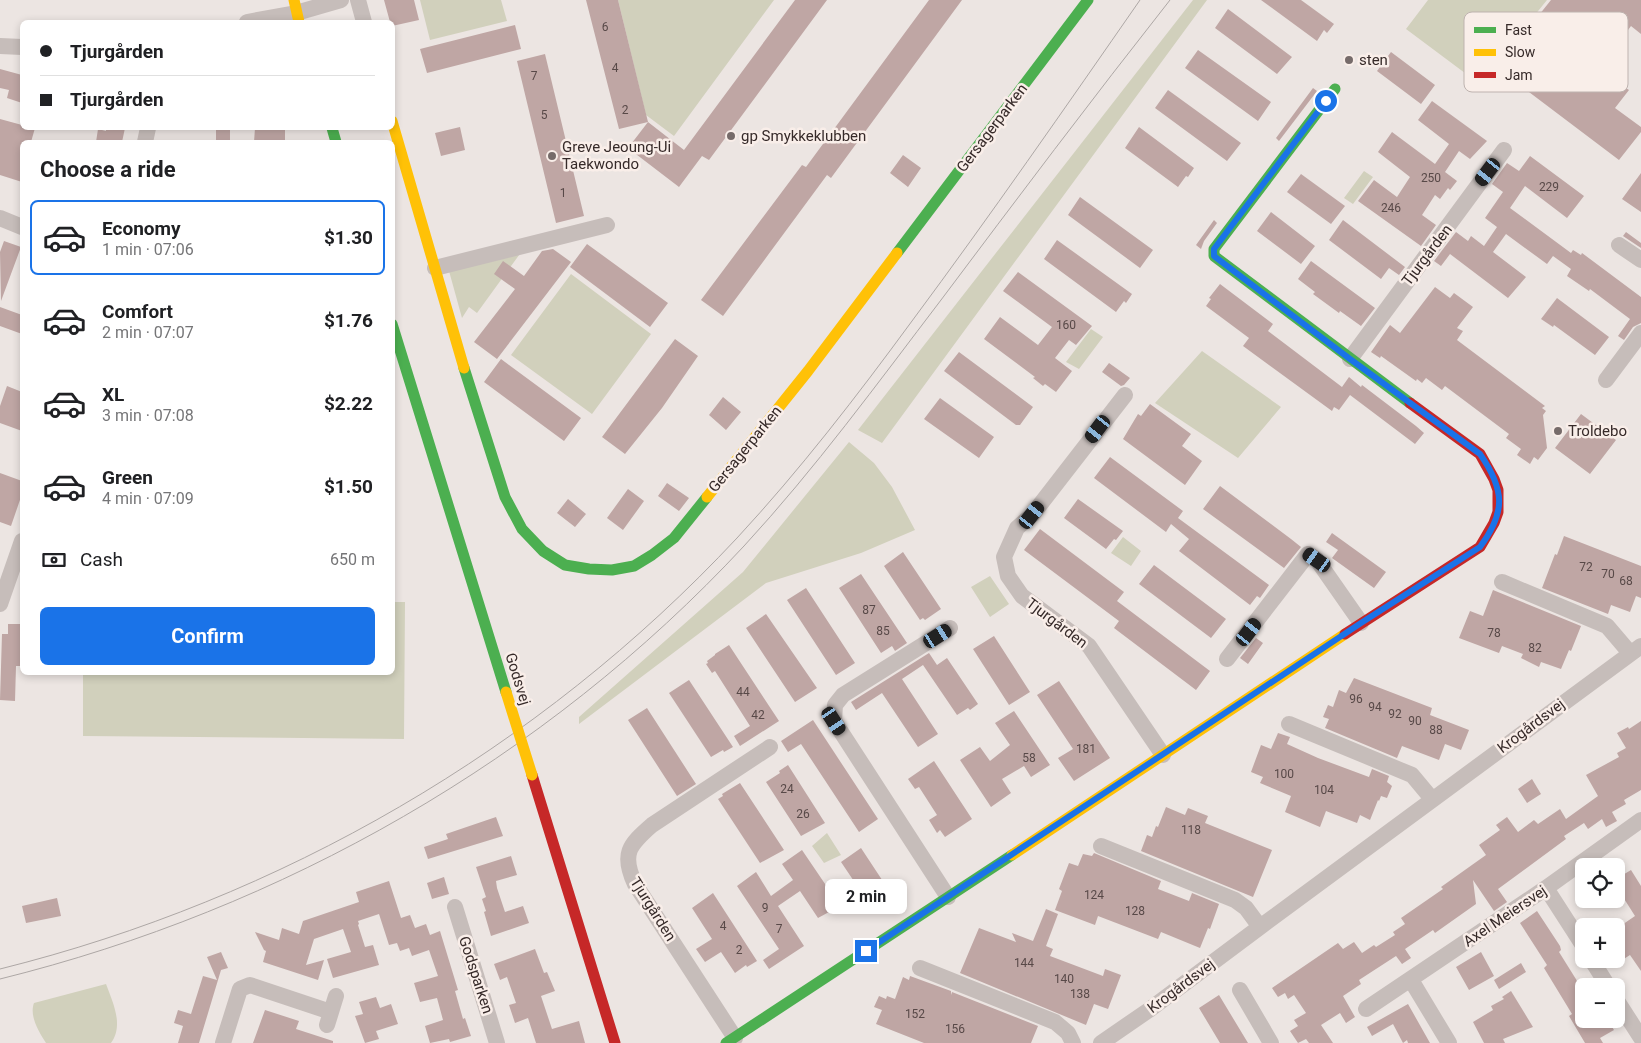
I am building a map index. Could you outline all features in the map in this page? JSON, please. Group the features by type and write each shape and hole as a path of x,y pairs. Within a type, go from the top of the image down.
{"street":[{"path":"258,20 341,0"},
{"path":"358,0 363,20"},
{"name":"Gersagerparken","path":"395,130 471,392 505,497 522,529 543,551 565,565 589,570 612,570 634,566 674,538 791,392 1088,0"},
{"path":"0,46 20,47"},
{"name":"Tjurgården","path":"770,747 652,825 635,839 628,852 629,871 635,884 731,1040 1361,623 1480,547 1493,530 1499,510 1499,493 1493,472 1480,454 1214,256 1214,249 1335,90"},
{"name":"Tjurgården","path":"1350,359 1504,150"},
{"path":"0,218 20,226"},
{"path":"434,268 608,226"},
{"path":"1619,245 1641,260"},
{"name":"Godsvej","path":"395,334 615,1043"},
{"path":"1606,380 1638,343"},
{"name":"Tjurgården","path":"1125,395 1032,515 1017,528 1004,557 1008,576 1022,596 1089,646 1163,755"},
{"path":"0,604 20,547"},
{"path":"1227,659 1308,554 1317,560 1361,623"},
{"name":"Krogårdsvej","path":"1101,1043 1150,1010 1635,649 1607,626 1502,582"},
{"path":"948,897 834,721 835,705 844,695 950,628"},
{"path":"1289,724 1412,775 1432,799"},
{"name":"Axel Meiersvej","path":"1366,1009 1546,888 1641,820"},
{"path":"1101,846 1235,900 1246,908 1260,927"},
{"path":"1546,888 1575,933"},
{"name":"Godsparken","path":"455,907 497,1043"},
{"path":"920,968 1055,1022 1068,1033 1073,1043"},
{"path":"1411,980 1449,1043"},
{"path":"223,1043 240,989 250,985 329,1019 336,996"},
{"path":"1240,990 1271,1043"},
{"path":"1625,1013 1641,1038"}],"green space":[{"path":"420,0 501,0 507,21 430,40"},
{"path":"618,0 774,0 674,136 646,115"},
{"path":"1193,0 1207,0 882,443 858,430"},
{"path":"1428,0 1547,0 1537,12 1464,12 1464,72 1406,29"},
{"path":"1364,171 1373,177 1353,204 1344,198"},
{"path":"522,251 477,313 469,307 462,318 449,271"},
{"path":"571,274 651,334 592,414 511,355"},
{"path":"1091,329 1103,337 1079,369 1066,362"},
{"path":"1202,351 1281,407 1238,458 1155,403"},
{"path":"849,442 874,463 892,487 915,530 861,553 766,583 579,724 579,717 743,572"},
{"path":"1123,537 1141,551 1131,566 1111,553"},
{"path":"990,576 1009,604 990,617 971,587"},
{"path":"395,602 405,602 404,739 83,736 83,675 395,675"},
{"path":"827,833 841,855 824,863 812,846"},
{"path":"106,984 117,1021 117,1029 111,1043 46,1043 34,1018 34,1003"}],"building":[{"path":"384,0 414,0 419,20 395,25 395,20 389,20"},
{"path":"586,0 618,0 648,122 619,129"},
{"path":"795,0 827,0 709,160 702,156 679,187 628,148 648,122 684,150"},
{"path":"929,0 962,0 831,178 827,175 723,316 701,300 802,165 806,167"},
{"path":"1261,0 1301,0 1334,24 1327,33 1324,30 1317,41"},
{"path":"1551,0 1641,0 1641,34 1631,26 1628,30 1628,12 1541,12"},
{"path":"1228,9 1292,57 1277,74 1215,28"},
{"path":"515,25 521,49 427,73 420,49"},
{"path":"1198,50 1271,102 1258,121 1185,68"},
{"path":"1391,52 1435,85 1421,104 1377,71"},
{"path":"545,54 584,216 556,223 517,61"},
{"path":"0,69 20,74 20,102 7,98 9,90 0,88"},
{"path":"1313,88 1317,91 1279,141 1276,138"},
{"path":"1168,90 1241,143 1227,161 1155,108"},
{"path":"1529,92 1627,92 1615,108 1641,127 1641,132 1619,160"},
{"path":"1432,101 1487,141 1470,159 1459,151 1445,172 1457,181 1450,190 1448,188 1440,199 1435,195 1422,215 1436,225 1421,246 1358,201 1374,180 1397,197 1410,177 1378,152 1392,132 1435,164 1449,144 1418,120"},
{"path":"0,119 20,124 20,130 34,130 32,140 20,140 20,181 0,175"},
{"path":"460,127 465,150 441,156 435,133"},
{"path":"1139,127 1194,168 1178,187 1125,148"},
{"path":"98,130 125,130 122,140 96,140"},
{"path":"216,130 230,130 230,140 216,140"},
{"path":"255,130 285,130 285,140 254,140"},
{"path":"903,155 921,168 908,187 890,173"},
{"path":"1530,156 1584,196 1567,218 1525,186 1510,208 1571,253 1573,250 1581,255 1582,253 1641,297 1641,323 1633,327 1624,340 1618,336 1630,319 1590,289 1589,291 1567,276 1571,269 1553,256 1547,264 1506,234 1493,252 1526,277 1508,298 1450,254 1441,266 1434,261 1456,232 1468,241 1471,236 1484,246 1497,227 1485,218 1503,192 1492,184 1507,163 1519,171"},
{"path":"1641,173 1641,212 1622,199"},
{"path":"1301,174 1345,206 1331,224 1287,192"},
{"path":"1080,197 1153,250 1140,268 1068,215"},
{"path":"1271,212 1315,246 1301,264 1257,231"},
{"path":"1214,220 1217,223 1204,241 1201,249 1196,245"},
{"path":"1343,220 1405,267 1399,275 1389,268 1381,279 1329,240"},
{"path":"1626,232 1641,243 1641,248 1623,236"},
{"path":"1057,240 1132,294 1126,303 1124,301 1116,312 1044,259"},
{"path":"4,241 20,247 1,301 0,252"},
{"path":"587,244 668,303 650,327 570,267"},
{"path":"553,249 571,262 497,359 474,342 515,289 494,274 503,261 524,276 542,251"},
{"path":"1311,261 1375,308 1361,326 1313,294 1315,292 1298,279"},
{"path":"1018,272 1092,326 1076,345 1069,340 1055,358 1072,371 1056,392 1045,384 1043,386 1033,378 1035,377 984,339 1000,317 1038,345 1052,327 1003,291"},
{"path":"1220,284 1273,324 1268,331 1342,387 1349,377 1424,433 1415,444 1350,395 1339,410 1334,407 1332,411 1243,346 1249,338 1206,306 1211,299 1209,298"},
{"path":"1435,287 1450,298 1454,293 1473,307 1457,328 1463,331 1457,340 1545,406 1542,408 1546,411 1543,415 1547,448 1538,460 1534,457 1530,464 1517,455 1521,449 1506,438 1509,434 1445,386 1442,390 1426,378 1422,383 1417,379 1416,381 1381,356 1380,358 1371,352 1390,325 1400,333"},
{"path":"1557,298 1609,337 1595,355 1554,325 1553,327 1541,319"},
{"path":"0,307 20,314 20,333 0,326"},
{"path":"675,339 698,356 662,408 625,454 602,437"},
{"path":"959,352 1033,407 1020,425 1016,425 944,371"},
{"path":"501,359 581,418 564,441 484,382"},
{"path":"1109,363 1130,378 1124,385 1121,386 1102,372"},
{"path":"7,386 20,391 20,430 0,423 0,406"},
{"path":"723,397 741,412 726,430 709,415"},
{"path":"940,398 994,437 979,458 924,419"},
{"path":"1150,404 1191,434 1182,446 1202,461 1185,485 1123,439 1138,414 1141,416"},
{"path":"1581,414 1616,440 1590,474 1555,448"},
{"path":"1110,457 1183,511 1178,518 1269,585 1260,598 1257,596 1250,605 1179,551 1189,539 1171,524 1166,532 1094,478"},
{"path":"0,473 20,480 20,500 11,526 0,522"},
{"path":"667,483 689,498 679,511 658,496"},
{"path":"1220,486 1301,547 1284,568 1203,509"},
{"path":"628,489 644,501 623,530 607,518"},
{"path":"568,499 586,514 575,527 557,513"},
{"path":"1078,499 1123,531 1106,549 1064,518"},
{"path":"1040,529 1124,592 1117,601 1210,671 1196,690 1114,628 1119,621 1024,550"},
{"path":"1332,533 1386,572 1374,588 1332,558 1338,550 1326,542"},
{"path":"1564,536 1641,566 1641,598 1636,596 1630,612 1611,605 1608,614 1542,588"},
{"path":"903,552 941,609 925,620 923,618 920,620 884,566"},
{"path":"1154,565 1226,619 1211,638 1139,584"},
{"path":"861,574 907,643 895,651 892,646 881,653 839,588"},
{"path":"806,588 855,663 836,675 787,600"},
{"path":"1493,590 1581,626 1561,669 1541,662 1539,667 1521,658 1523,654 1502,646 1499,653 1459,638 1470,611 1483,616"},
{"path":"766,614 817,688 795,702 746,628"},
{"path":"8,624 20,624 20,666 16,666 15,701 0,700 2,634 8,634"},
{"path":"994,636 1030,692 1009,705 973,649"},
{"path":"1256,638 1263,643 1248,664 1240,658"},
{"path":"729,645 779,721 740,746 734,736 750,726 715,671 712,673 706,664 715,654"},
{"path":"929,653 937,665 947,658 978,704 970,710 968,708 957,715 923,665 902,679 938,734 918,747 882,693 856,710 851,702"},
{"path":"1354,678 1432,708 1430,715 1469,730 1461,750 1445,744 1439,760 1402,746 1397,758 1325,728 1329,719 1323,717 1328,705 1333,707 1339,690 1346,693"},
{"path":"689,680 733,747 711,757 669,693"},
{"path":"1059,681 1110,758 1074,781 1058,758 1073,749 1037,695"},
{"path":"647,708 696,784 677,796 628,720"},
{"path":"1014,711 1050,765 1031,777 1024,766 1002,779 1011,793 991,807 960,760 980,747 990,761 1010,745 995,723"},
{"path":"813,720 878,819 859,832 801,744 788,752 781,741"},
{"path":"1641,721 1641,790 1624,800 1626,804 1612,812 1617,821 1606,827 1602,819 1588,829 1584,823 1564,836 1566,839 1498,889 1507,902 1494,911 1473,880 1476,904 1435,933 1433,930 1405,949 1411,958 1402,964 1396,956 1359,980 1361,984 1343,996 1355,1017 1346,1023 1340,1013 1321,1025 1333,1043 1309,1043 1306,1039 1298,1043 1290,1031 1298,1026 1294,1020 1306,1013 1294,995 1288,999 1285,993 1278,997 1272,988 1338,943 1343,949 1354,942 1362,953 1395,935 1393,932 1405,924 1401,918 1443,889 1441,887 1486,855 1479,845 1500,830 1496,825 1507,817 1518,832 1534,820 1538,824 1560,809 1566,819 1598,796 1586,775 1619,757 1617,753 1626,748 1617,733 1628,727 1629,729"},
{"path":"1278,733 1290,737 1287,744 1318,758 1369,777 1372,769 1389,776 1387,782 1392,786 1387,798 1381,796 1370,820 1360,815 1357,823 1326,811 1320,827 1285,812 1291,796 1260,783 1263,777 1251,772 1261,745 1271,749"},
{"path":"934,761 972,819 945,837 940,830 937,833 929,820 937,815 919,787 915,789 908,779"},
{"path":"788,765 825,823 801,836 766,782"},
{"path":"1532,779 1541,794 1527,803 1518,789"},
{"path":"740,783 784,850 760,863 718,799 723,796 722,794"},
{"path":"1166,807 1185,815 1188,808 1208,816 1205,823 1272,850 1253,897 1141,851 1147,835 1152,837 1156,826 1158,827"},
{"path":"496,817 503,836 428,859 424,847 448,839 446,834"},
{"path":"861,848 890,892 870,905 841,862"},
{"path":"802,850 840,906 818,918 800,891 778,906 804,946 769,969 763,960 779,949 737,886 756,872 771,896 793,880 782,864"},
{"path":"1094,853 1161,881 1158,889 1189,901 1192,893 1219,904 1210,929 1208,928 1200,948 1161,932 1158,939 1098,916 1095,925 1055,910 1062,891 1059,889 1069,863 1078,866 1083,854 1092,856"},
{"path":"511,856 517,875 496,881 497,888 505,912 523,906 529,923 491,936 482,899 486,897 476,867"},
{"path":"1631,870 1641,886 1641,971 1630,955 1625,958 1625,923 1635,916 1625,900 1625,874"},
{"path":"444,877 449,894 432,899 427,883"},
{"path":"389,881 401,918 410,915 415,928 426,924 430,935 440,931 458,990 455,991 463,1019 465,1018 471,1036 450,1042 449,1039 430,1043 425,1026 443,1020 437,998 420,1002 414,983 438,976 429,950 412,956 409,948 400,951 397,943 389,945 379,914 358,921 358,925 365,947 373,945 379,965 333,978 327,959 351,952 343,929 314,939 306,965 324,960 318,980 263,962 266,951 255,932 279,940 282,928 299,934 303,921 359,902 356,892"},
{"path":"713,893 757,961 747,967 746,965 735,973 721,952 705,962 696,949 712,939 692,908"},
{"path":"57,898 61,916 26,923 22,906"},
{"path":"1046,909 1058,914 1046,946 1053,949 1050,956 1103,976 1105,969 1121,975 1108,1009 1094,1004 1086,1025 960,973 979,928 1016,942 1012,933 1033,941"},
{"path":"1537,911 1560,946 1561,950 1559,952 1575,978 1575,1026 1569,1016 1572,1014 1544,968 1547,965 1520,923"},
{"path":"535,949 544,973 547,972 555,991 541,996 552,1029 579,1021 585,1043 536,1043 528,1018 515,1023 509,1005 516,1003 507,977 500,980 494,964"},
{"path":"221,952 228,968 221,970 199,1043 178,1043 183,1026 174,1023 178,1010 191,1014 203,976 217,980 207,957"},
{"path":"1481,952 1494,976 1469,990 1456,967"},
{"path":"1521,963 1526,972 1499,989 1494,980"},
{"path":"910,976 951,991 951,995 952,992 1038,1026 1031,1043 924,1043 876,1024 882,1010 874,1007 879,996 886,999 887,996 895,999 903,977 909,980"},
{"path":"1511,991 1533,1027 1503,1039 1505,1043 1484,1043 1473,1022 1493,1010 1491,1006 1504,999 1502,997"},
{"path":"1219,995 1248,1043 1220,1043 1199,1008"},
{"path":"376,997 380,1008 391,1004 398,1024 376,1031 379,1039 365,1043 355,1016 363,1014 359,1002"},
{"path":"1408,1004 1430,1043 1408,1043 1407,1040 1403,1043 1393,1024 1372,1036 1367,1027"},
{"path":"265,1010 299,1021 296,1029 333,1041 333,1043 253,1043"},
{"path":"1576,1028 1613,1028 1614,1030 1600,1038 1603,1043 1585,1043"}],"tram line":[{"path":"0,969 104,939 206,902 304,858 400,807 491,749 578,685 660,615 737,538 806,459 941,281 1140,0"},
{"path":"0,979 105,949 208,912 307,868 404,816 496,759 584,694 667,623 744,546 796,487 1170,0"}],"traffic: fast":[{"path":"897,253 1088,0"},
{"path":"1335,89 1214,249 1214,256 1410,403"},
{"path":"333,130 335,140"},
{"path":"395,334 506,692"},
{"path":"464,368 505,497 522,529 543,551 565,565 612,570 634,566 674,538 707,497"},
{"path":"726,1043 1012,855"}],"traffic: slow":[{"path":"294,0 299,20"},
{"path":"395,130 464,368"},
{"path":"707,497 808,371 897,253"},
{"path":"1012,855 1345,634"},
{"path":"506,692 532,775"}],"traffic: jam":[{"path":"1345,634 1480,547 1498,512 1498,490 1480,454 1410,403"},
{"path":"532,775 615,1043"}],"place":[{"name":"sten","path":"1349,60"},
{"name":"gp Smykkeklubben","path":"731,136"},
{"name":"Greve Jeoung-Ui Taekwondo","path":"552,156"},
{"name":"Troldebo","path":"1558,431"}],"route":[{"path":"866,951 1361,623 1480,547 1493,530 1499,510 1499,493 1493,472 1480,454 1214,256 1214,249 1326,101"}]}
